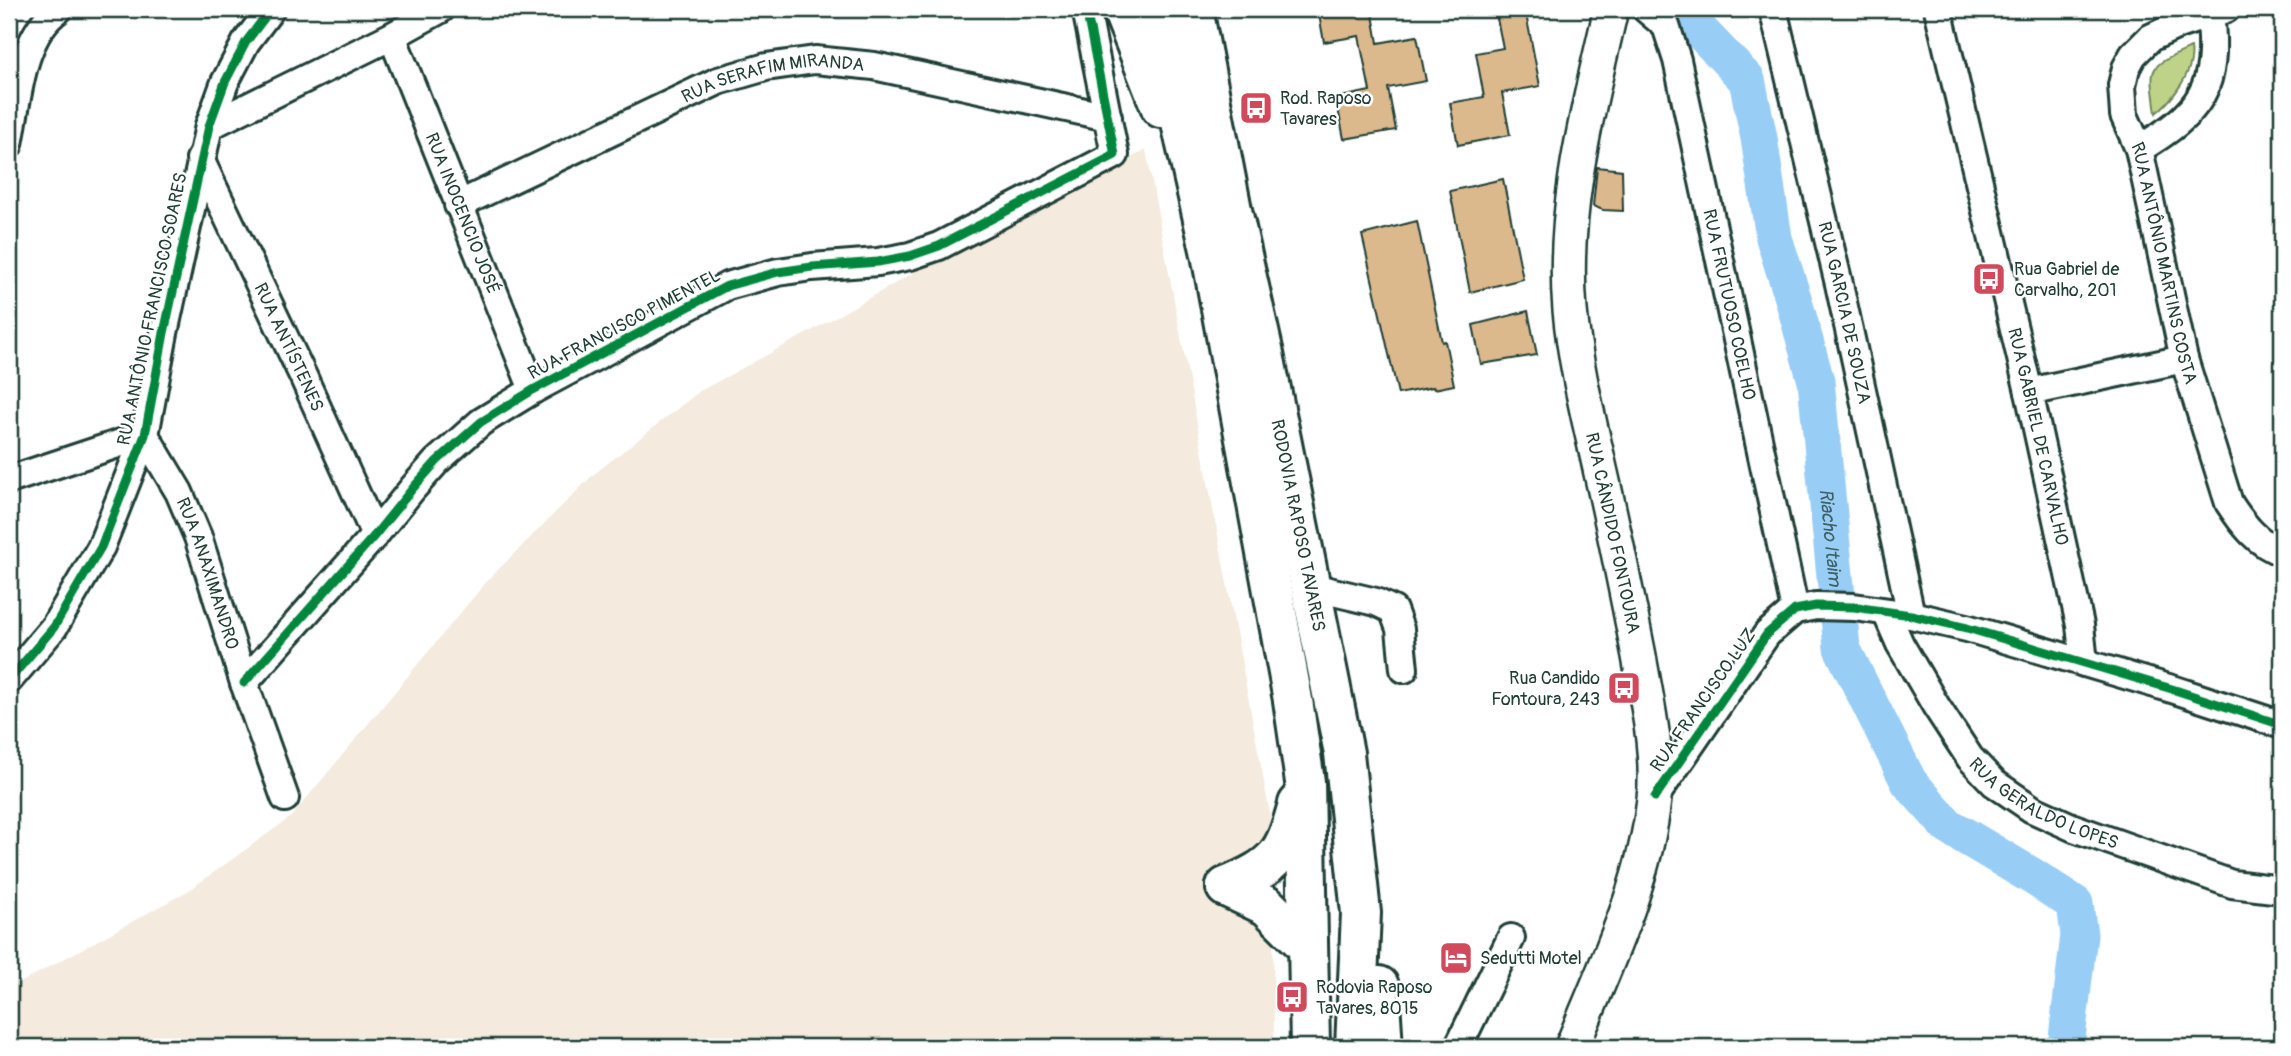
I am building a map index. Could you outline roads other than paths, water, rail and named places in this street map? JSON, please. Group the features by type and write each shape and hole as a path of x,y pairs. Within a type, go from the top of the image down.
{"highway":[{"path":"1122,9 1160,106 1182,127"},
{"name":"RODOVIA RAPOSO TAVARES","path":"1160,9 1182,127 1211,254 1271,568 1305,782 1310,1047"},
{"name":"RODOVIA RAPOSO TAVARES","path":"1194,9 1344,753 1361,913 1355,1047"},
{"path":"1305,782 1290,834 1280,852 1266,868 1226,887 1267,906 1307,946"},
{"path":"1361,913 1377,965 1383,1047"}],"main road":[{"name":"RUA CÂNDIDO FONTOURA","path":"1572,1047 1622,923 1642,861 1655,797 1654,751 1649,712 1622,566 1580,381 1570,309 1569,250 1580,147 1611,9"}],"street":[{"path":"9,144 27,52 39,27 60,9"},
{"name":"RUA ANTÔNIO FRANCISCO SOARES","path":"9,680 54,627 101,547 145,435 200,159 209,126 225,82 246,42 271,9"},
{"path":"209,126 441,9"},
{"path":"1086,9 1108,117"},
{"name":"RUA FRUTUOSO COELHO","path":"1646,9 1666,26 1677,60 1805,608"},
{"name":"RUA GARCIA DE SOUZA","path":"1773,9 1839,284 1899,614"},
{"name":"RUA GABRIEL DE CARVALHO","path":"1938,9 2029,393 2080,625 2084,663"},
{"path":"2139,149 2183,118 2206,86 2218,12"},
{"name":"RUA ANTÔNIO MARTINS COSTA","path":"2218,12 2150,38 2133,55 2122,85 2124,115 2139,149 2184,359 2229,503 2256,537 2282,552"},
{"name":"RUA INOCENCIO JOSÉ","path":"392,36 533,390"},
{"name":"RUA SERAFIM MIRANDA","path":"458,205 718,81 766,67 815,60 874,66 1108,117"},
{"name":"RUA FRANCISCO PIMENTEL","path":"244,683 437,461 481,422 533,390 727,286 778,272 878,262 910,256 939,246 1116,154 1108,117"},
{"name":"RUA ANTÍSTENES","path":"200,159 298,364 375,535"},
{"path":"2029,393 2184,359"},
{"path":"9,480 145,435"},
{"name":"RUA ANAXIMANDRO","path":"145,435 179,492 198,537 244,683 285,798"},
{"path":"1312,587 1376,602 1393,610 1400,629 1404,669"},
{"path":"1805,608 1854,607 1967,628 2282,725"},
{"name":"RUA FRANCISCO LUZ","path":"1655,797 1767,634 1805,608"},
{"name":"RUA GERALDO LOPES","path":"1899,614 1900,644 1970,758 1994,783 2032,808 2074,828 2232,884 2282,890"},
{"path":"1458,1047 1511,938"},
{"path":"1375,1047 1379,982"}],"waterway":[{"name":"Riacho Itaim","path":"1672,9 1702,33 1747,80 1774,238 1816,381 1842,648 1909,782 1948,826 2075,904 2079,935 2066,1047"}],"place":[{"name":"Rod. Raposo Tavares","path":"1256,108"},
{"name":"Rua Gabriel de Carvalho, 201","path":"1989,279"},
{"name":"Rua Candido Fontoura, 243","path":"1624,688"},
{"name":"Sedutti Motel","path":"1456,958"},
{"name":"Rodovia Raposo Tavares, 8015","path":"1292,997"}]}
